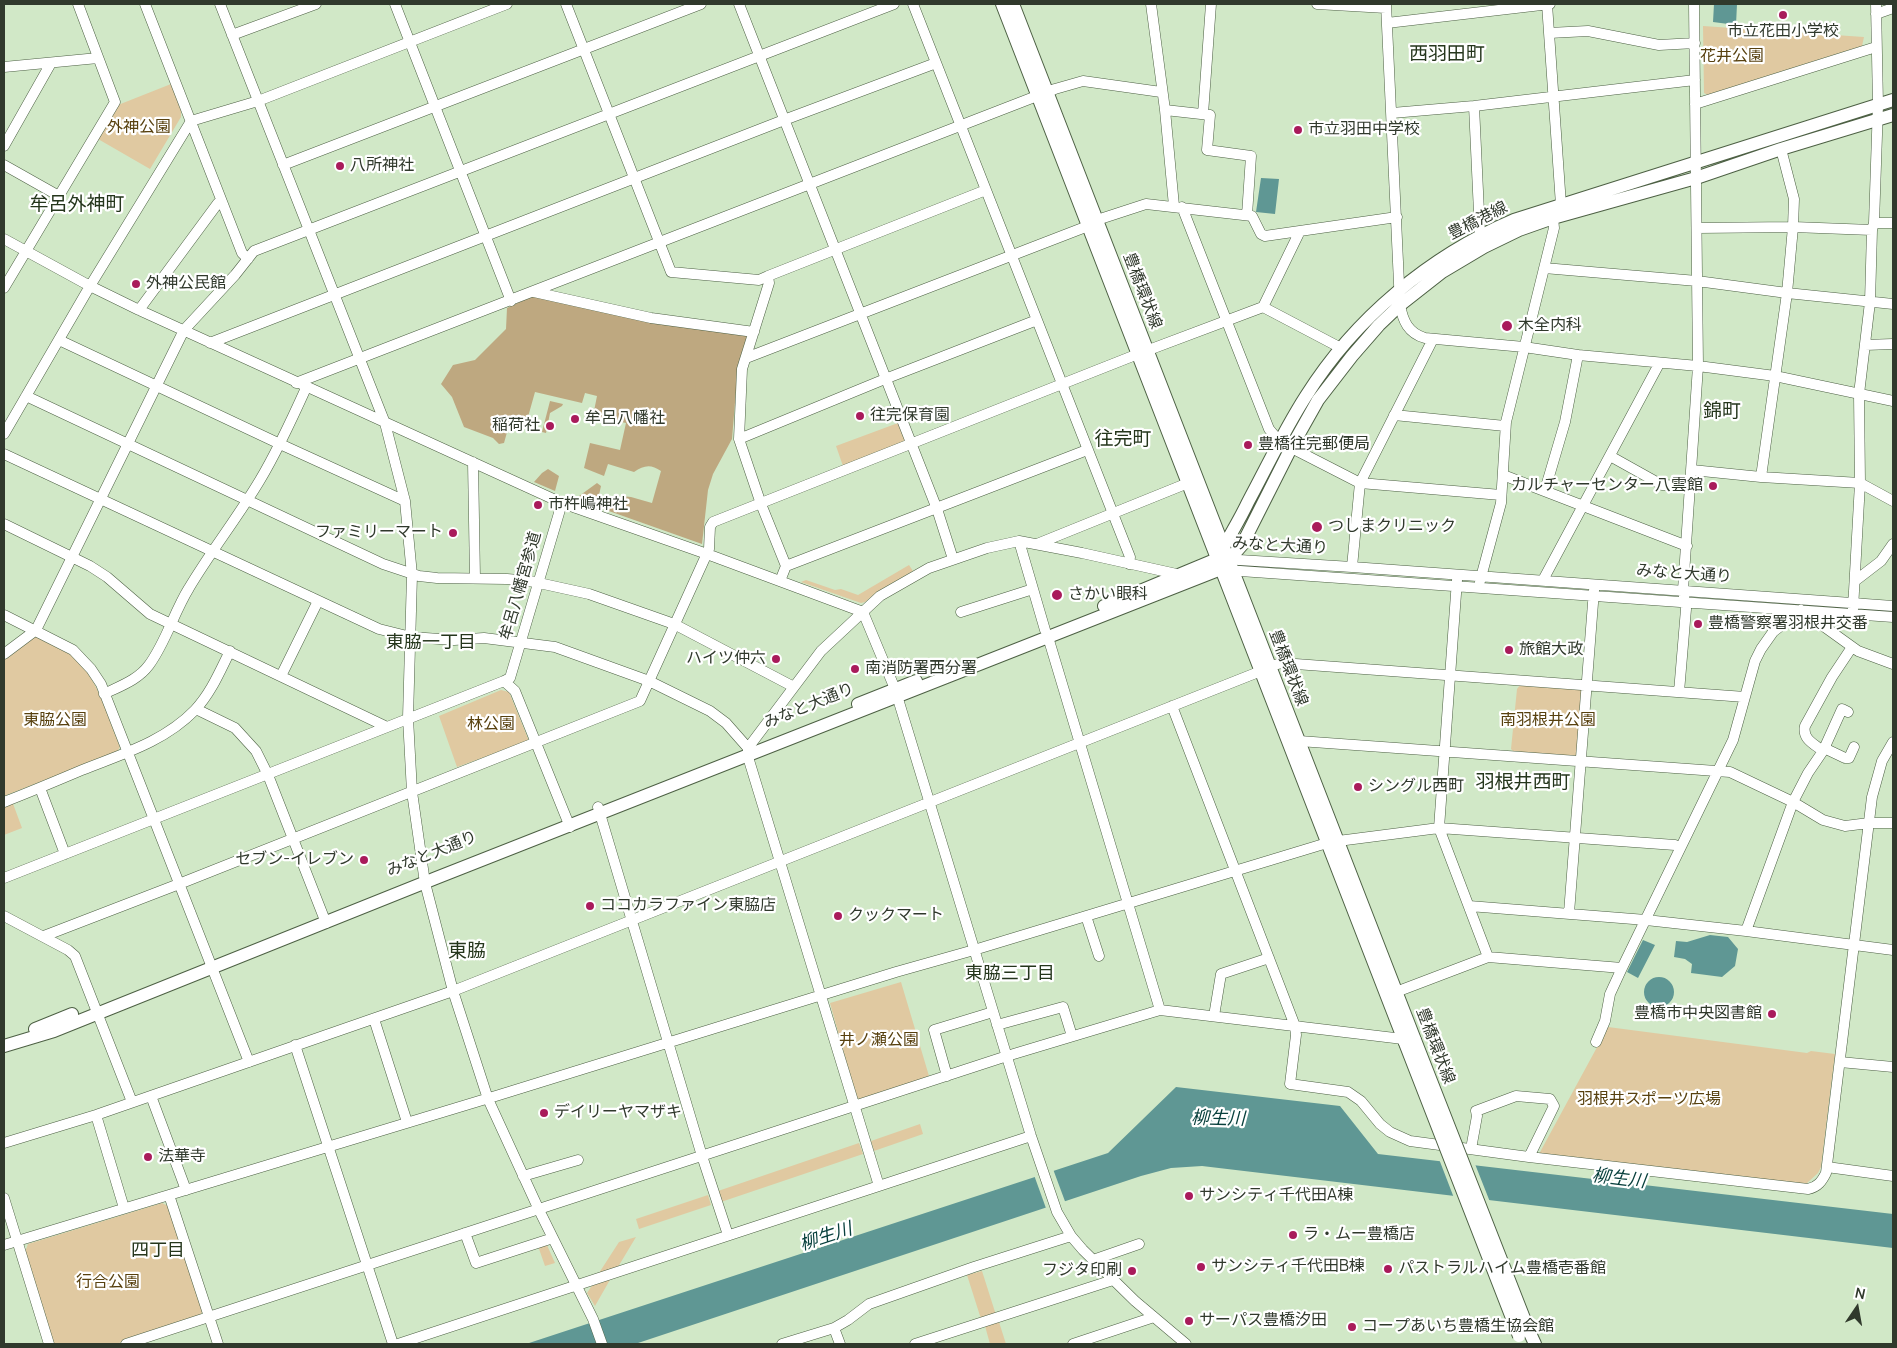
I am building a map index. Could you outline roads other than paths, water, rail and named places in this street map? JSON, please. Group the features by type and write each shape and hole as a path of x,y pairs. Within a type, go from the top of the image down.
{"main road":[{"name":"豊橋環状線","path":"1002,4 1043,94"},
{"name":"豊橋環状線","path":"1013,4 1043,94 1143,352 1224,547"},
{"name":"豊橋港線","path":"1225,564 1242,545 1306,395 1341,348 1369,318 1399,290 1435,262 1480,234 1514,220 1893,100"},
{"name":"豊橋港線","path":"1225,564 1224,547 1286,445 1318,400 1379,325 1400,305 1442,272 1484,247 1519,230 1553,218 1696,178 1893,115"},
{"name":"豊橋環状線","path":"1143,352 1188,483 1225,564 1523,1337 1534,1344"},
{"name":"みなと大通り","path":"1047,633 1180,575 1225,564"},
{"name":"みなと大通り","path":"4,1038 96,1009 212,965 424,879 1225,564"},
{"name":"豊橋環状線","path":"1265,669 1299,741 1332,842 1396,992 1408,1040"},
{"name":"みなと大通り","path":"4,1046 54,1031 96,1009"}],"street":[{"path":"4,288 115,102 78,4"},
{"path":"145,4 242,253 248,259"},
{"path":"220,4 385,423 405,501 412,575 408,718 412,792 424,879 453,991 488,1099 593,1319 602,1344"},
{"path":"232,35 316,4"},
{"path":"395,4 511,301"},
{"path":"4,434 90,286 191,121 258,101 507,4"},
{"path":"566,4 671,272 759,280 986,190"},
{"path":"283,165 701,4"},
{"path":"739,4 937,509 953,559"},
{"path":"4,654 17,642 36,630 184,330 254,251 894,4"},
{"path":"913,4 1130,558 1129,564"},
{"path":"1151,4 1161,92 1178,207 1227,320 1269,429 1286,445 1360,483 1502,494"},
{"path":"1203,114 1211,4"},
{"path":"1317,4 1386,6 1400,305 1402,318 1413,333 1433,339 1524,347 1578,355 1659,364 1698,366 1775,376 1893,401"},
{"path":"1387,23 1548,4 1560,205"},
{"path":"1679,692 1686,602 1683,590 1698,366 1698,228 1695,163 1694,4"},
{"path":"1853,609 1860,483 1860,394 1870,302 1878,105 1876,9 1893,8"},
{"path":"1549,33 1588,31 1659,45 1695,42"},
{"path":"1695,104 1876,48"},
{"path":"4,67 98,58"},
{"path":"4,146 50,63"},
{"path":"210,343 784,120 936,63"},
{"path":"1392,113 1474,106 1695,80"},
{"path":"296,383 1043,94 1082,81 1161,92"},
{"path":"1474,106 1480,234"},
{"path":"1165,110 1210,115 1207,150 1251,156 1247,215"},
{"path":"1761,477 1787,293 1793,227 1794,199 1782,149"},
{"path":"4,165 59,196"},
{"path":"139,310 218,203 222,202"},
{"path":"746,358 1146,204 1252,216 1261,234 1265,236 1397,217"},
{"path":"1480,581 1502,494 1505,426 1554,228 1553,218"},
{"path":"1698,228 1873,226 1893,223"},
{"path":"1264,308 1300,231"},
{"path":"4,239 90,286 139,310 306,388 562,503 864,612 896,693 1031,1136 1057,1212 1071,1236 1113,1280 1186,1344"},
{"path":"1544,268 1697,282 1893,304"},
{"path":"768,276 770,283 742,369 739,439 761,504 786,566 780,581"},
{"path":"534,292 652,318 754,332"},
{"path":"44,936 640,701 707,554 710,527 713,522 1143,352 1264,308 1341,348"},
{"path":"739,439 885,379 1037,320"},
{"path":"1352,567 1360,483 1433,339"},
{"path":"59,340 405,501"},
{"path":"1865,345 1893,344"},
{"path":"1545,490 1565,422 1578,355"},
{"path":"1543,580 1659,364"},
{"path":"104,694 127,683 142,672 160,647 188,590 211,552 247,500 280,444 306,388"},
{"path":"26,396 383,564 412,575 437,578 475,578 538,582 589,594 674,624 794,686"},
{"path":"1394,415 1505,426"},
{"path":"786,566 1088,450"},
{"path":"4,454 211,552 378,628 411,637 454,640 484,638 555,647 649,681 710,711 726,723 748,752 779,861 879,1186"},
{"path":"1610,456 1662,485 1691,486"},
{"path":"473,462 475,578"},
{"path":"1692,470 1761,477 1860,483 1893,501"},
{"path":"1502,475 1687,546"},
{"path":"1036,544 1188,483"},
{"name":"牟呂八幡宮参道","path":"507,679 521,642 562,503"},
{"path":"4,524 90,566 150,614 387,727"},
{"path":"1019,541 1160,1010"},
{"path":"748,752 821,651 880,596 929,568 987,548 1019,541 1180,575"},
{"path":"1854,581 1881,560 1893,544"},
{"name":"みなと大通り","path":"1225,564 1352,567 1457,580"},
{"name":"みなと大通り","path":"1225,564 1594,589 1683,590 1853,609 1893,617"},
{"path":"1457,580 1438,828 1488,957"},
{"name":"みなと大通り","path":"1480,581 1543,580 1686,602 1801,610 1893,606"},
{"path":"961,612 1033,589"},
{"path":"1569,913 1594,589"},
{"path":"281,676 318,601"},
{"path":"1596,1042 1605,1021 1610,994 1733,740 1755,661 1766,640 1782,624 1801,610 1858,651 1893,664"},
{"path":"4,615 73,650 91,669 104,694 128,753 249,1062"},
{"path":"1852,647 1832,677 1805,726 1804,732 1806,738 1823,750 1845,758 1849,758 1854,747"},
{"path":"4,802 128,753 173,730 196,709 210,691 230,651"},
{"path":"4,1143 96,1115 453,991 1282,663 1745,697"},
{"path":"4,878 507,679 515,691 568,823"},
{"path":"1172,706 1295,1026 1296,1035 1290,1084 1348,1092 1361,1101 1380,1124 1390,1132 1410,1141 1529,1157 1808,1188 1814,1188 1822,1181 1827,1167 1869,822 1878,774 1882,761 1893,742"},
{"path":"196,709 227,723 244,736 256,751 268,775 325,919"},
{"path":"1746,931 1793,802 1823,750 1842,709 1848,712"},
{"path":"1299,741 1730,772 1793,802 1823,820 1845,826 1869,822 1893,823"},
{"path":"40,788 65,854"},
{"path":"599,811 702,1156 728,1235"},
{"path":"4,1245 488,1099 896,972 1332,842 1438,828 1675,845 1680,848"},
{"path":"1469,906 1646,920 1893,950"},
{"path":"4,916 44,936 75,956 132,1102"},
{"path":"1086,916 1099,956"},
{"path":"1396,992 1488,957 1622,968"},
{"path":"1214,1016 1221,974 1269,958"},
{"path":"997,1025 1063,1007 1072,1036"},
{"path":"126,1344 1007,1056 1160,1010 1408,1040"},
{"path":"947,1076 934,1030 993,1012"},
{"path":"374,1018 407,1122"},
{"path":"295,1045 393,1344"},
{"path":"1840,1062 1893,1068"},
{"path":"151,1096 186,1190"},
{"path":"1471,1149 1477,1116 1476,1112 1516,1096 1550,1099 1554,1106 1529,1157"},
{"path":"96,1115 124,1208"},
{"path":"398,1344 1031,1136"},
{"path":"524,1176 578,1160"},
{"path":"1827,1167 1893,1176"},
{"path":"169,1195 218,1344"},
{"path":"4,1198 48,1344"},
{"path":"465,1233 476,1263 553,1238"},
{"path":"782,1344 834,1328 869,1304 974,1267 1071,1236"},
{"path":"1094,1260 1139,1244"},
{"path":"915,1344 1113,1280"},
{"path":"1073,1344 1154,1317"},
{"path":"834,1328 840,1344"}],"water":[{"path":"1714,4 1737,4 1736,25 1713,22"},
{"path":"1261,178 1279,179 1275,214 1256,212"},
{"path":"1710,935 1728,937 1738,949 1735,966 1722,977 1691,973 1692,964 1685,959 1674,957 1676,941 1687,942"},
{"path":"1643,940 1655,945 1638,978 1627,972"},
{"path":"1659,977 1665,978 1673,986 1673,998 1665,1006 1659,1007 1653,1006 1645,998 1644,992 1645,986 1653,978"},
{"name":"柳生川","path":"1176,1087 1340,1106 1378,1154 1893,1214 1893,1248 1202,1166 1171,1168 1141,1176 635,1344 526,1344 1108,1153"}],"place":[{"name":"市立花田小学校","path":"1783,15"},
{"name":"市立羽田中学校","path":"1298,130"},
{"name":"八所神社","path":"340,166"},
{"name":"外神公民館","path":"136,284"},
{"name":"木全内科","path":"1507,326"},
{"name":"往完保育園","path":"860,416"},
{"name":"牟呂八幡社","path":"575,419"},
{"name":"稲荷社","path":"550,426"},
{"name":"豊橋往完郵便局","path":"1248,445"},
{"name":"カルチャーセンター八雲館","path":"1713,486"},
{"name":"市杵嶋神社","path":"538,505"},
{"name":"つしまクリニック","path":"1317,527"},
{"name":"ファミリーマート","path":"453,533"},
{"name":"さかい眼科","path":"1057,595"},
{"name":"豊橋警察署羽根井交番","path":"1698,624"},
{"name":"旅館大政","path":"1509,650"},
{"name":"ハイツ仲六","path":"776,659"},
{"name":"南消防署西分署","path":"855,669"},
{"name":"シングル西町","path":"1358,787"},
{"name":"セブン-イレブン","path":"364,860"},
{"name":"ココカラファイン東脇店","path":"590,906"},
{"name":"クックマート","path":"838,916"},
{"name":"豊橋市中央図書館","path":"1772,1014"},
{"name":"デイリーヤマザキ","path":"544,1113"},
{"name":"法華寺","path":"148,1157"},
{"name":"サンシティ千代田A棟","path":"1189,1196"},
{"name":"ラ・ムー豊橋店","path":"1293,1235"},
{"name":"サンシティ千代田B棟","path":"1201,1267"},
{"name":"パストラルハイム豊橋壱番館","path":"1388,1269"},
{"name":"フジタ印刷","path":"1132,1271"},
{"name":"サーパス豊橋汐田","path":"1189,1321"},
{"name":"コープあいち豊橋生協会館","path":"1352,1327"}],"district":[{"name":"西羽田町","path":"1447,55"},
{"name":"牟呂外神町","path":"77,205"},
{"name":"錦町","path":"1722,412"},
{"name":"往完町","path":"1123,440"},
{"name":"東脇一丁目","path":"431,643"},
{"name":"羽根井西町","path":"1523,783"},
{"name":"東脇","path":"467,952"},
{"name":"東脇三丁目","path":"1010,974"},
{"name":"四丁目","path":"158,1251"}],"park label":[{"name":"花井公園","path":"1732,57"},
{"name":"外神公園","path":"139,128"},
{"name":"東脇公園","path":"55,721"},
{"name":"南羽根井公園","path":"1548,721"},
{"name":"林公園","path":"491,725"},
{"name":"井ノ瀬公園","path":"879,1041"},
{"name":"羽根井スポーツ広場","path":"1649,1100"},
{"name":"行合公園","path":"108,1283"}]}
